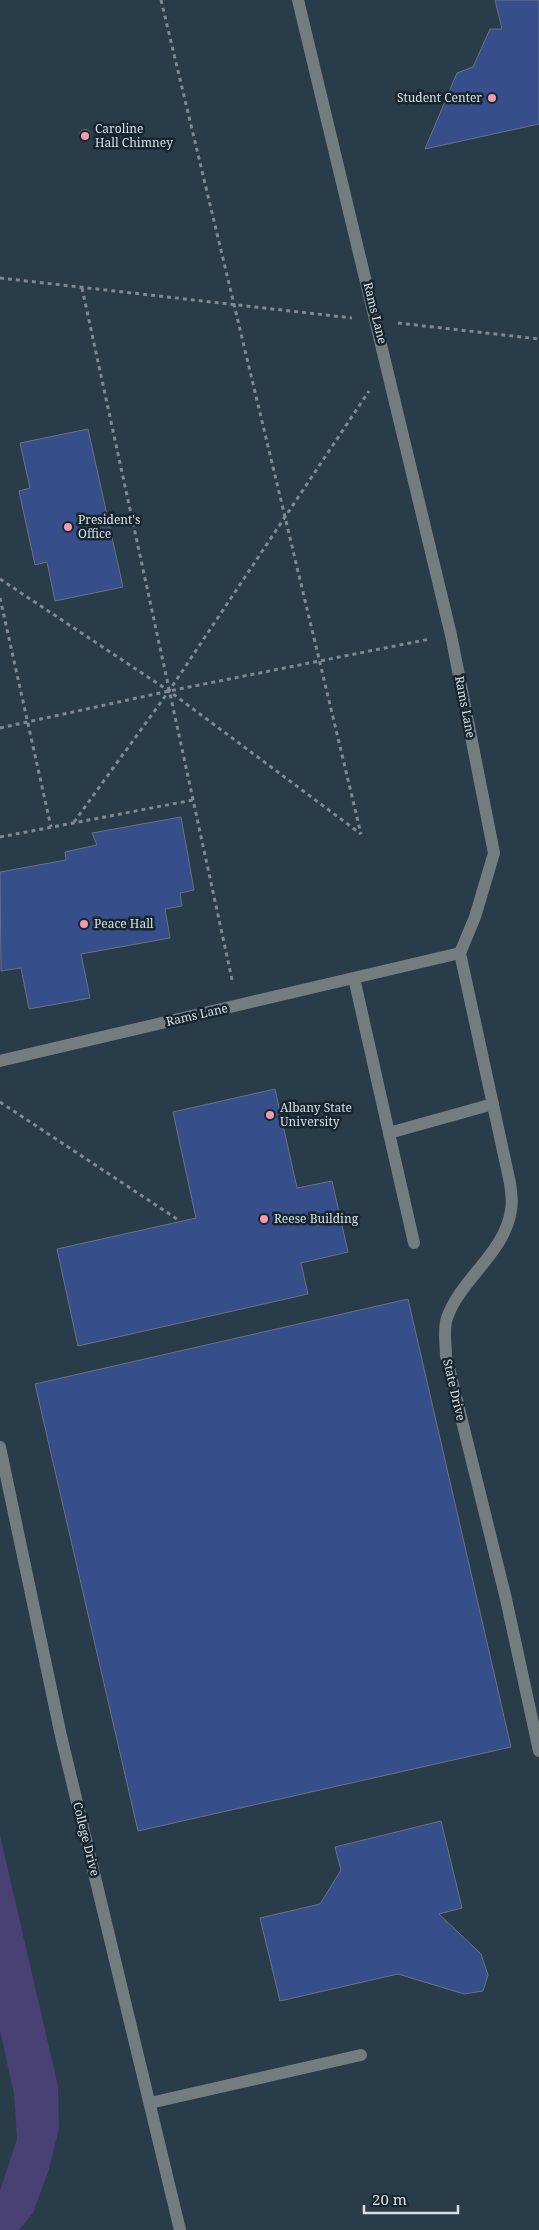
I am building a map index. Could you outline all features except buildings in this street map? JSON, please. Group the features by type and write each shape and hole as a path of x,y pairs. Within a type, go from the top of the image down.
{"street":[{"name":"Rams Lane","path":"0,1061 460,953 478,909 494,853 451,634 298,0"},
{"name":"State Drive","path":"460,953 510,1183 511,1210 502,1235 484,1264 457,1298 446,1319 446,1356 506,1599 539,1751"},
{"path":"354,978 414,1243"},
{"path":"389,1133 493,1104"},
{"name":"College Drive","path":"0,1447 62,1736 180,2230"},
{"path":"150,2103 361,2055"}],"path":[{"path":"0,579 170,691 361,834 161,0"},
{"path":"0,278 539,339"},
{"path":"82,288 238,1005"},
{"path":"74,822 170,691 387,363"},
{"path":"0,598 51,827"},
{"path":"0,728 170,691 451,634"},
{"path":"0,837 193,800"},
{"path":"0,1102 180,1221"}],"shaded area":[{"name":"Albany State University","path":"0,0 539,0 539,2230 0,2230"},
{"path":"0,1835 58,2086 59,2129 49,2169 33,2213 19,2230 0,2230 0,2191 17,2139 14,2094 0,2031"}],"place":[{"name":"Student Center","path":"492,98"},
{"name":"Caroline Hall Chimney","path":"85,136"},
{"name":"President's Office","path":"68,527"},
{"name":"Peace Hall","path":"84,924"},
{"name":"Albany State University","path":"270,1115"},
{"name":"Reese Building","path":"264,1219"}]}
